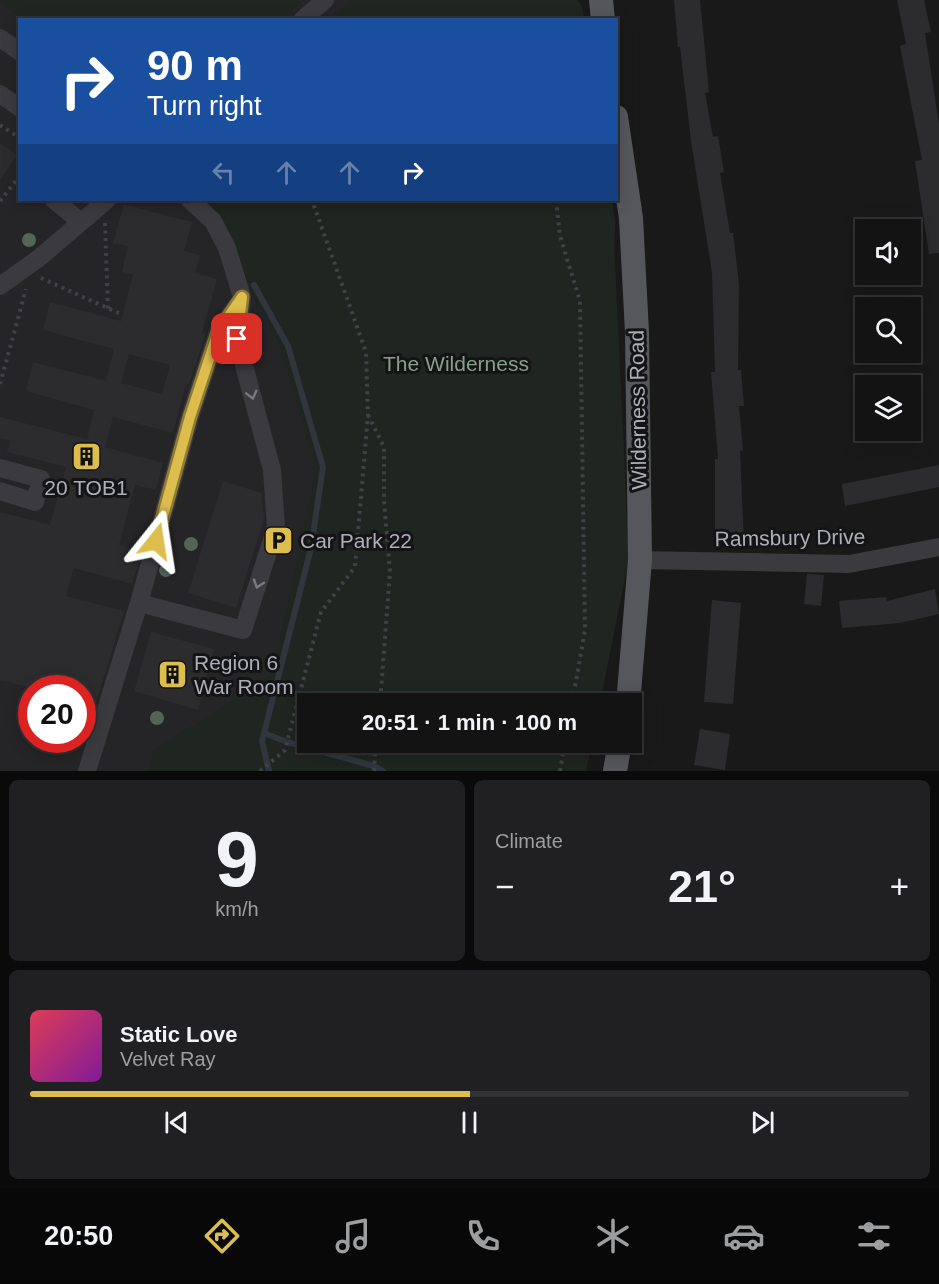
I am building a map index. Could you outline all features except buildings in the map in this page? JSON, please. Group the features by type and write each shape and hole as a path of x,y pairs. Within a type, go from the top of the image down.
{"main road":[{"path":"601,0 603,18"},
{"name":"Wilderness Road","path":"618,130 631,218 637,332 640,560 629,693"},
{"path":"615,771 618,753"}],"street":[{"path":"304,18 325,0"},
{"path":"0,38 18,51"},
{"path":"0,94 18,107"},
{"path":"55,201 81,222"},
{"path":"0,286 39,258 106,201"},
{"path":"139,603 243,630 276,527 272,470 237,339 242,297 227,248 213,221 191,201"},
{"path":"87,771 139,603 190,417 218,332 242,297"},
{"path":"0,468 41,479 35,502 0,491"},
{"name":"Ramsbury Drive","path":"640,560 849,564 939,546"}],"path":[{"path":"0,125 18,137"},
{"path":"0,201 18,178"},
{"path":"260,771 285,750 321,612 355,567 368,415 366,352 312,201"},
{"path":"556,201 560,236 580,301 585,630 574,693"},
{"path":"105,221 108,309"},
{"path":"31,274 123,315"},
{"path":"0,384 28,285"},
{"path":"368,415 384,447 384,501 390,572 381,693"},
{"path":"374,771 375,753"},
{"path":"560,771 563,753"}],"shaded area":[{"path":"0,0 577,0 582,6 584,18 18,18 18,201 612,201 615,224 600,693 297,693 297,753 590,753 586,771 0,771"}],"green space":[{"path":"0,0 299,0 300,2 283,18 21,18 0,3"},
{"path":"352,0 577,0 582,6 584,18 333,18 332,16"},
{"name":"The Wilderness","path":"200,201 612,201 629,558 602,693 297,693 297,753 590,753 586,771 148,771 155,749 258,685 273,671 316,469 278,341 253,296 233,244"}],"waterway":[{"path":"254,285 288,346 323,467 311,548 262,741 269,771"},
{"path":"264,733 287,742 374,766 383,771"}],"place":[{"name":"20 TOB1","path":"86,457"},
{"name":"Car Park 22","path":"279,541"},
{"name":"Region 6 War Room","path":"173,675"}],"route":[{"path":"156,541 190,417 218,332 242,297 237,339"}]}
